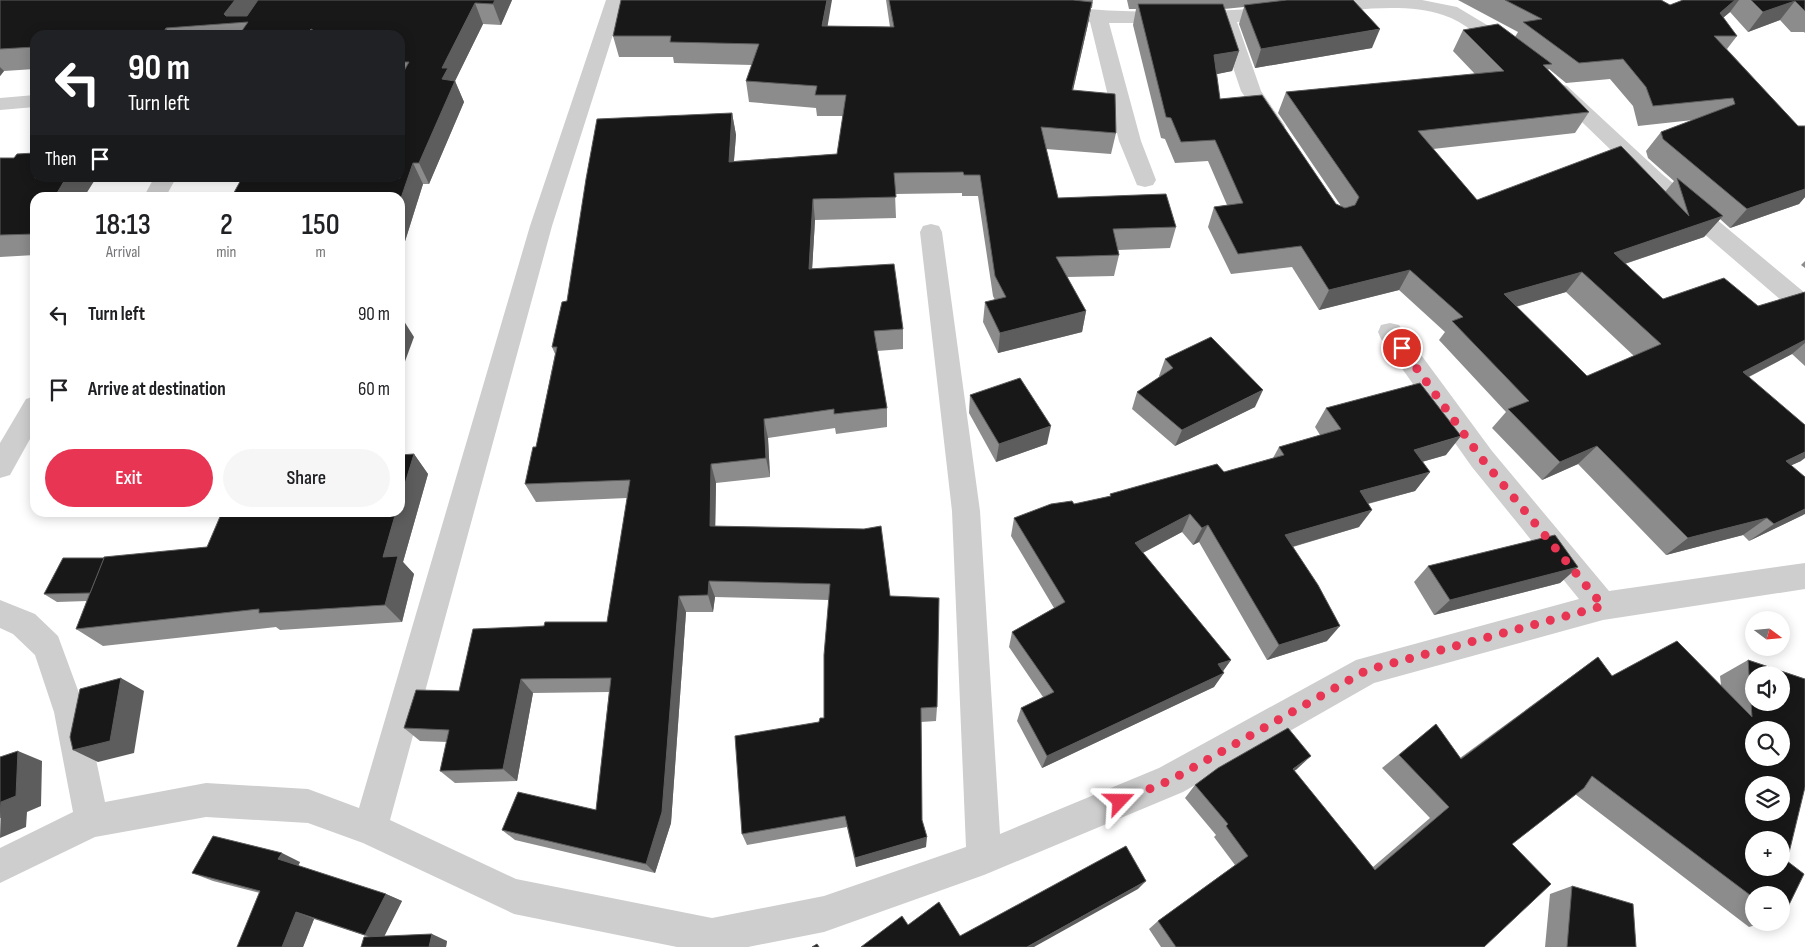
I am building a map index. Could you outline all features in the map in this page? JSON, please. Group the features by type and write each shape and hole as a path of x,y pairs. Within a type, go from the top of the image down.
{"street":[{"path":"370,828 541,226 615,0"},
{"path":"1034,9 1098,17 1225,17 1291,8 1364,2 1419,4 1449,11 1486,33 1525,63"},
{"path":"1098,17 1130,141 1145,180"},
{"path":"1225,17 1251,91 1283,139"},
{"path":"1548,80 1654,179 1805,307"},
{"path":"0,104 30,101"},
{"path":"931,232 966,511 984,858"},
{"path":"1390,332 1482,459 1603,606"},
{"path":"0,467 30,415"},
{"path":"0,866 92,821 206,800 308,806 370,828 514,896 713,942 824,914 984,858 1171,780 1367,670 1603,606 1805,576"},
{"path":"0,614 24,624 47,646 70,712 92,821"}],"building":[{"path":"0,0 235,0 224,14 226,16 247,16 258,0 495,0 493,4 475,3 442,68 448,68 442,79 455,81 419,163 413,163 403,192 234,192 240,182 405,182 405,69 409,62 405,62 405,30 242,30 248,22 166,28 165,30 30,30 30,47 0,49"},
{"path":"621,0 827,0 822,26 894,27 889,0 1073,0 1092,2 1072,90 1115,94 1116,133 1041,127 1058,198 1166,194 1176,227 1113,229 1119,255 1056,257 1086,311 1000,333 985,302 1006,297 995,276 980,175 964,175 963,172 894,173 896,197 813,199 809,269 894,264 903,329 874,331 887,408 834,414 834,409 764,419 766,458 711,464 710,526 864,529 881,526 890,596 939,598 937,707 921,708 922,820 927,837 855,858 845,816 742,834 735,736 819,722 820,718 824,718 824,655 830,584 709,581 708,595 679,596 662,812 646,864 502,830 518,792 596,810 611,678 521,679 503,769 440,771 449,730 404,728 416,690 459,691 473,629 544,626 545,622 607,622 630,480 525,484 533,447 536,447 557,347 552,347 562,302 567,301 597,119 732,113 729,162 837,154 846,95 815,95 817,86 746,81 759,44 670,42 671,36 613,36"},
{"path":"1287,0 1353,0 1380,29 1261,49 1244,5"},
{"path":"1505,0 1661,0 1670,5 1683,0 1735,0 1720,13 1737,36 1714,36 1798,126 1805,126 1805,189 1747,209 1663,139 1661,132 1735,104 1733,98 1653,106 1646,87 1623,59 1579,63 1523,22 1542,19"},
{"path":"1751,0 1805,0 1805,11 1795,1 1763,12"},
{"path":"1138,4 1223,4 1239,51 1214,55 1220,99 1262,95 1336,204 1345,208 1355,205 1359,197 1286,92 1504,71 1463,30 1498,24 1552,64 1543,65 1589,112 1418,131 1477,200 1621,146 1689,216 1677,178 1723,216 1614,253 1663,299 1724,278 1758,306 1805,292 1805,340 1743,372 1805,425 1805,452 1786,461 1805,477 1805,509 1774,524 1767,518 1688,538 1597,446 1560,462 1508,409 1529,401 1452,321 1463,317 1410,270 1329,290 1301,246 1238,254 1214,207 1243,203 1215,140 1181,142 1171,118 1166,117","holes":["1582,272 1661,344 1587,376 1504,294"]},
{"path":"30,153 30,182 64,182 58,192 30,192 30,234 0,235 0,158 14,158 17,154"},
{"path":"1211,337 1263,390 1182,430 1137,392 1173,368 1165,359"},
{"path":"1020,378 1051,426 999,444 970,395"},
{"path":"1420,383 1461,436 1414,450 1430,472 1360,491 1372,510 1285,535 1318,585 1340,626 1279,645 1208,525 1202,528 1190,514 1135,543 1231,660 1218,664 1224,673 1047,756 1021,708 1054,692 1012,632 1065,602 1014,518 1051,504 1072,501 1074,504 1111,496 1110,494 1217,464 1224,472 1284,455 1279,447 1341,429 1326,408"},
{"path":"414,454 405,484 405,455"},
{"path":"220,517 395,517 383,557 398,556 385,605 259,613 259,609 76,629 104,557 207,547"},
{"path":"1555,535 1578,567 1450,600 1428,566"},
{"path":"63,558 104,558 90,593 44,594"},
{"path":"1677,641 1752,717 1752,711 1790,711 1790,674 1805,679 1805,787 1790,849 1790,831 1745,831 1745,876 1790,876 1790,863 1804,874 1790,903 1790,886 1745,886 1745,891 1592,776 1584,788 1512,844 1551,884 1484,947 1176,947 1158,921 1248,856 1226,826 1228,824 1195,785 1218,768 1288,728 1311,756 1293,769 1375,870 1449,807 1399,755 1436,724 1461,759 1598,657 1612,676"},
{"path":"1748,660 1766,666 1748,666"},
{"path":"121,678 110,741 73,750 70,737 80,689"},
{"path":"18,751 16,796 1,802 0,818 0,757"},
{"path":"213,836 282,853 278,859 386,894 365,935 296,912 282,947 237,947 260,891 192,873"},
{"path":"1126,846 1146,881 1027,947 861,947 902,916 908,925 939,902 960,936"},
{"path":"1572,886 1633,904 1636,947 1567,947"},
{"path":"432,934 429,947 361,947 364,937"}],"route":[{"path":"1120,801 1171,780 1367,670 1603,606 1482,459 1402,348"}]}
